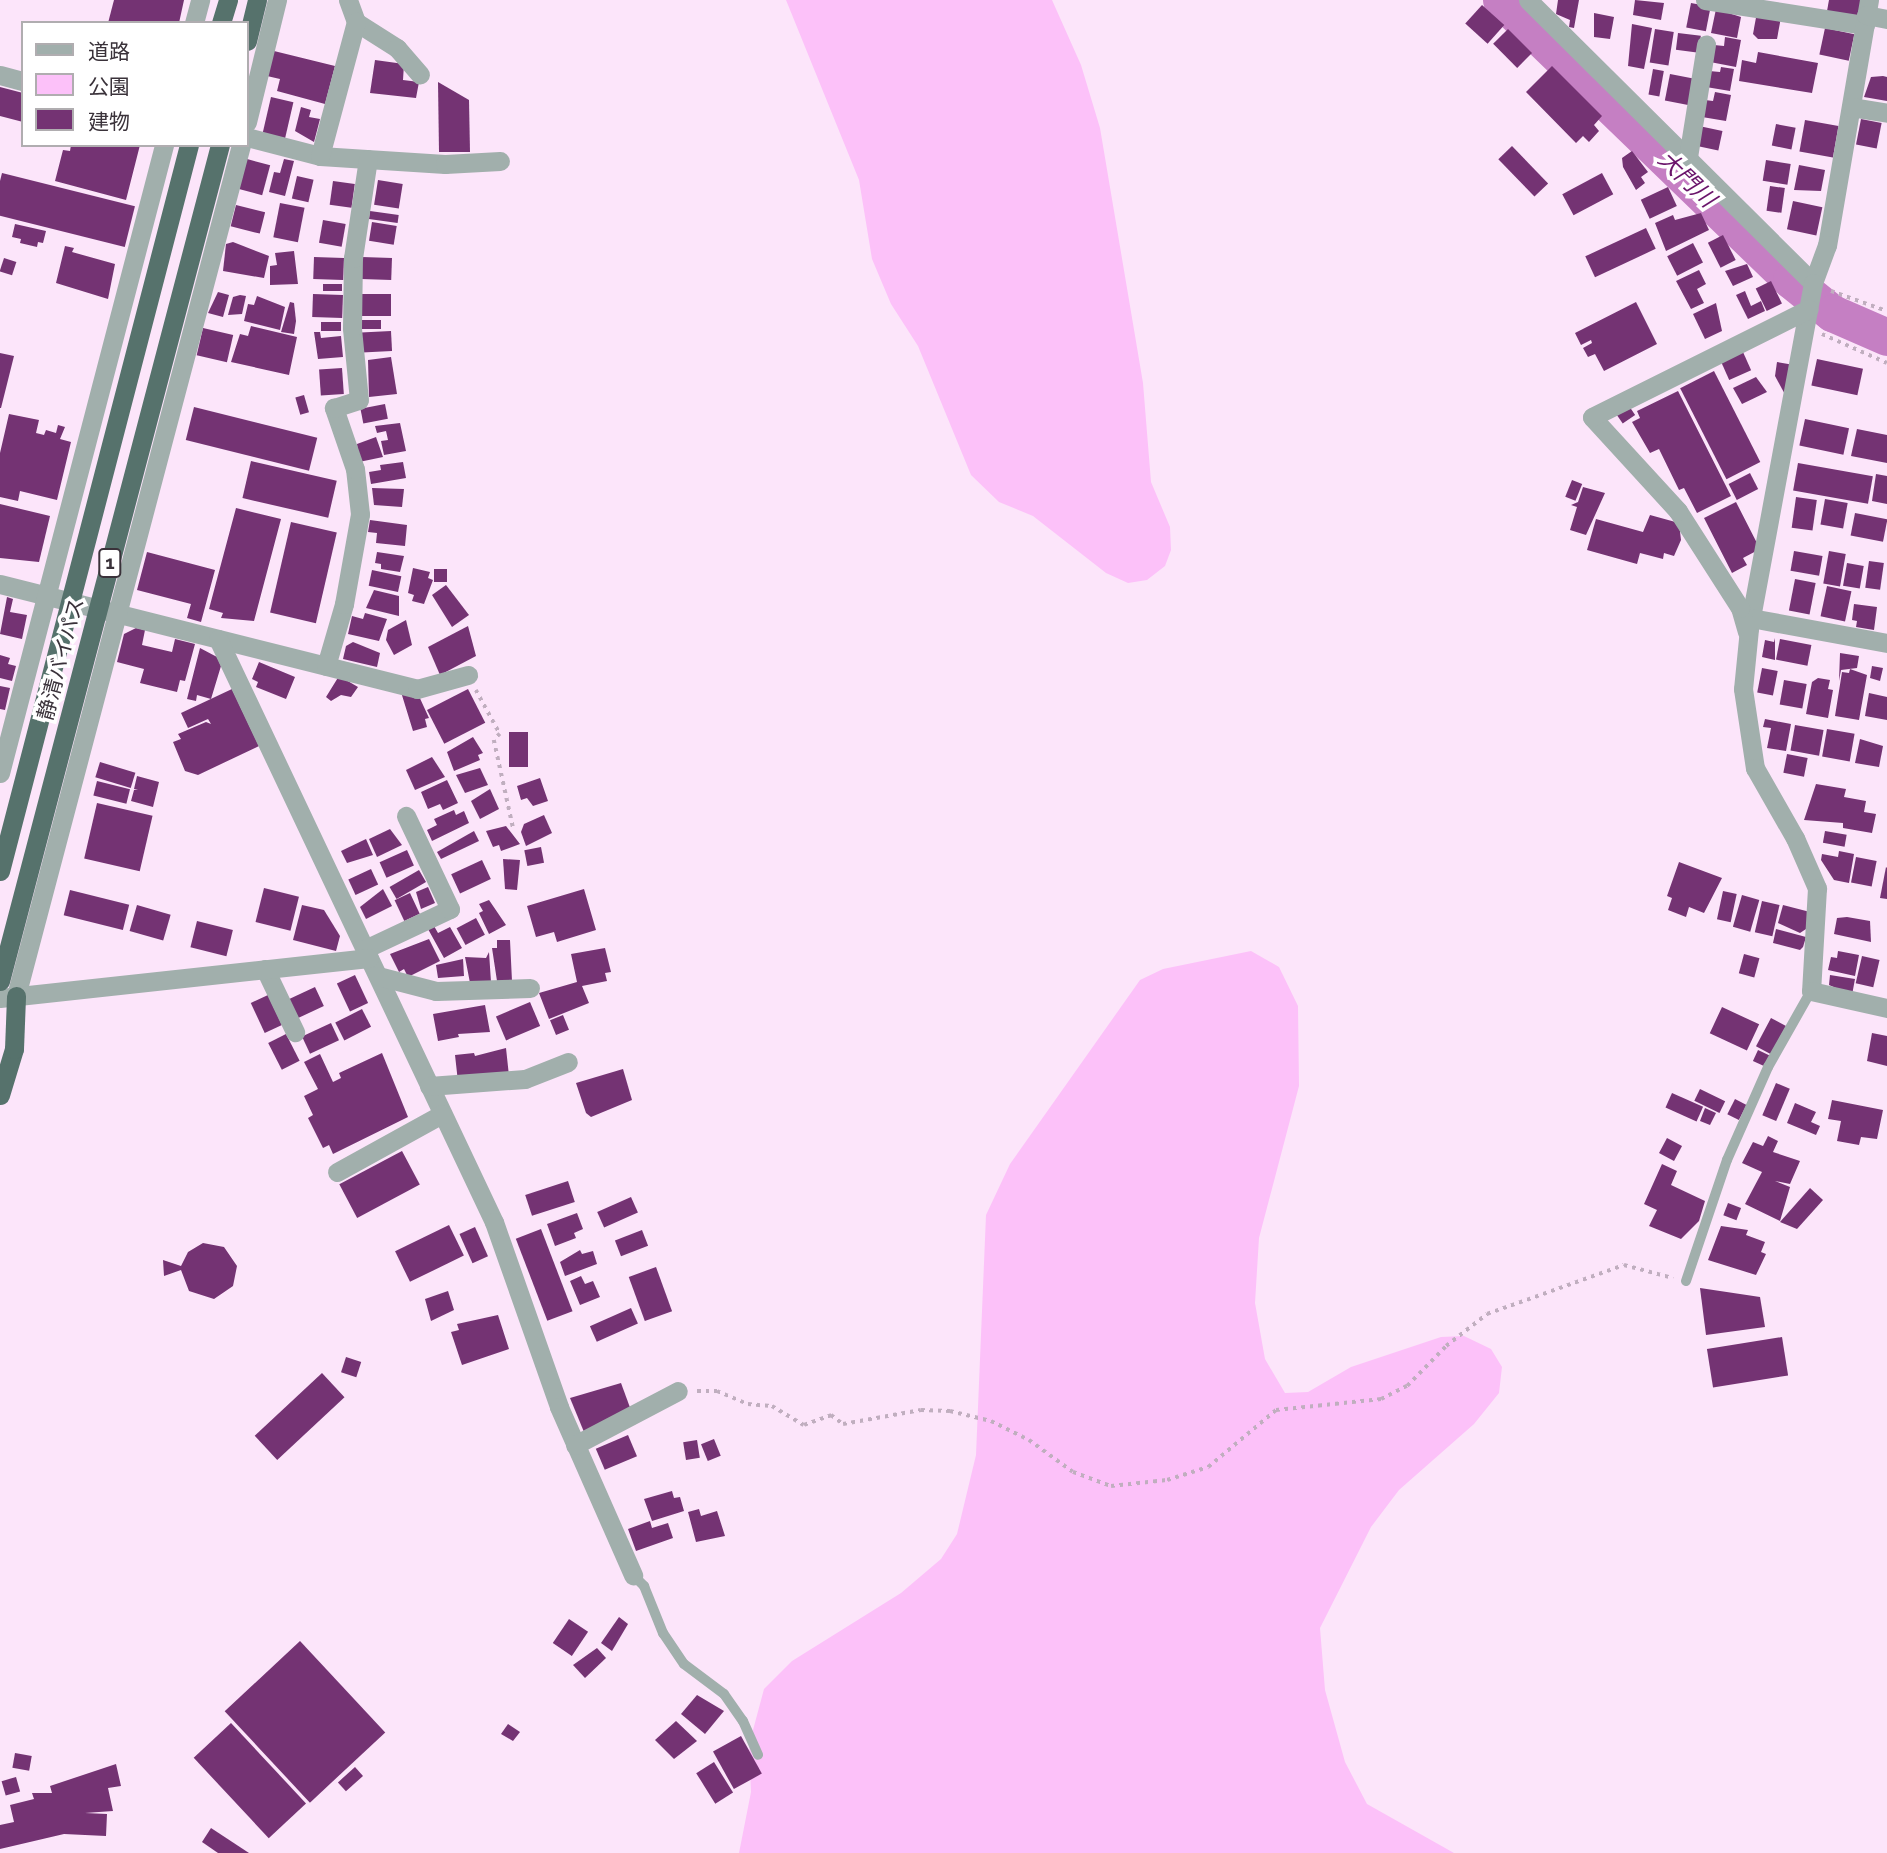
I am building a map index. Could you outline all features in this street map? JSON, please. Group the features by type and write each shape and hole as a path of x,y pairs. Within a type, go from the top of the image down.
{"highway":[{"path":"222,21 228,0"},
{"path":"248,37 257,0"},
{"name":"静清バイパス","path":"0,871 187,147"},
{"name":"静清バイパス","path":"0,981 219,147"},
{"path":"0,1096 14,1049 8,997"}],"street":[{"path":"195,21 200,0"},
{"path":"248,117 277,0"},
{"path":"320,156 356,22 348,0"},
{"path":"1528,0 1813,283"},
{"path":"1705,0 1867,14 1887,19"},
{"path":"1867,14 1827,245 1813,283 1748,641 1743,690 1755,768 1795,838 1817,888 1811,991 1887,1008"},
{"path":"356,22 397,48 420,74"},
{"path":"1688,157 1706,44"},
{"path":"0,75 21,80"},
{"path":"1851,107 1887,113"},
{"path":"248,137 320,156 445,164 500,161"},
{"path":"0,774 163,147"},
{"path":"240,147 120,614 8,997 265,969 367,953 450,909 406,816"},
{"path":"326,666 344,604 360,514 355,469 334,408 359,400 352,328 353,258 368,159"},
{"path":"1748,641 1740,608 1678,512 1592,417 1808,318"},
{"path":"0,584 417,689 468,675"},
{"path":"1752,618 1887,643"},
{"path":"218,639 494,1222 575,1445 633,1575"},
{"path":"265,969 295,1032"},
{"path":"378,976 436,991 530,988"},
{"path":"429,1087 524,1079 568,1062"},
{"path":"337,1172 442,1114"},
{"path":"575,1445 678,1391"}],"lane":[{"path":"1686,1281 1727,1160 1768,1067 1811,991"},
{"path":"633,1575 644,1586 663,1633 677,1654 724,1694 743,1721 758,1755"}],"path":[{"path":"1813,283 1887,311"},
{"path":"1808,318 1887,363"},
{"path":"468,675 500,734 494,740 513,827"},
{"path":"678,1391 718,1391 748,1404 772,1406 804,1425 831,1415 843,1424 921,1410 950,1411 991,1421 1029,1440 1073,1472 1111,1486 1167,1480 1208,1467 1276,1410 1381,1399 1407,1386 1446,1346 1487,1314 1624,1265 1686,1281"}],"green space":[{"path":"786,0 1052,0 1081,65 1100,128 1143,383 1151,482 1170,527 1171,550 1165,566 1147,580 1128,583 1106,573 1033,516 999,502 971,475 918,346 891,304 872,259 859,180"},
{"path":"1251,951 1279,967 1298,1006 1299,1086 1259,1238 1255,1303 1265,1359 1285,1393 1308,1392 1351,1367 1441,1337 1464,1336 1491,1349 1502,1367 1499,1393 1474,1424 1399,1490 1371,1527 1320,1628 1325,1690 1345,1762 1367,1804 1454,1853 739,1853 751,1792 749,1745 764,1689 792,1661 901,1593 941,1559 957,1534 976,1455 986,1215 1010,1164 1140,980 1163,969"}],"building":[{"path":"114,0 184,0 179,21 109,21"},
{"path":"1558,0 1579,0 1574,28 1569,27 1570,20 1556,14"},
{"path":"1635,0 1664,3 1661,20 1633,15"},
{"path":"1829,0 1863,0 1860,17 1827,11"},
{"path":"1691,3 1711,7 1706,31 1686,28"},
{"path":"1482,5 1504,25 1488,44 1465,24"},
{"path":"1716,9 1741,17 1737,38 1711,33"},
{"path":"1757,12 1781,17 1777,39 1758,39 1753,34"},
{"path":"1594,13 1614,17 1610,39 1594,37"},
{"path":"1632,24 1652,28 1644,69 1628,66"},
{"path":"1825,28 1854,34 1849,61 1819,54"},
{"path":"1508,29 1532,53 1517,68 1493,44"},
{"path":"1655,29 1674,32 1668,66 1650,63"},
{"path":"1678,33 1701,36 1699,53 1676,50"},
{"path":"1725,37 1741,40 1736,67 1710,62 1714,45 1724,46"},
{"path":"274,51 335,66 325,104 277,91 280,79 267,76"},
{"path":"1758,52 1818,63 1812,93 1739,81 1742,60 1756,63"},
{"path":"375,60 404,64 403,80 419,82 416,98 370,93"},
{"path":"1552,66 1602,116 1594,125 1599,131 1589,142 1583,136 1576,143 1526,92"},
{"path":"1721,67 1734,69 1730,91 1706,87 1709,71 1720,72"},
{"path":"1653,69 1664,71 1659,97 1648,95"},
{"path":"1670,74 1695,79 1689,105 1665,101"},
{"path":"1871,77 1887,77 1887,101 1864,97"},
{"path":"438,82 469,100 470,152 439,152"},
{"path":"0,87 21,92 21,121 0,116"},
{"path":"1715,92 1731,95 1726,121 1702,117 1705,100 1713,101"},
{"path":"271,97 293,102 285,138 263,133"},
{"path":"301,107 311,110 309,117 320,119 314,142 295,131"},
{"path":"1861,119 1882,123 1877,149 1856,145"},
{"path":"1805,120 1838,126 1833,157 1799,152"},
{"path":"1776,124 1796,128 1791,149 1772,146"},
{"path":"1699,126 1722,131 1718,151 1695,146"},
{"path":"1512,146 1548,183 1534,197 1498,159"},
{"path":"71,147 139,147 126,200 55,181 63,150 70,151"},
{"path":"1632,151 1648,172 1641,177 1645,183 1636,190 1623,167 1622,158"},
{"path":"247,159 270,165 262,195 239,189"},
{"path":"284,159 294,161 285,196 269,192 274,172 280,173"},
{"path":"1766,160 1791,164 1787,185 1763,181"},
{"path":"1799,165 1825,170 1821,191 1794,190"},
{"path":"2,173 135,206 125,247 0,216"},
{"path":"1602,173 1613,194 1574,215 1562,194"},
{"path":"297,176 314,180 308,202 292,198"},
{"path":"378,180 403,184 399,209 374,205"},
{"path":"333,181 355,184 351,208 330,205"},
{"path":"1770,186 1785,188 1781,213 1767,211"},
{"path":"1668,187 1677,206 1650,219 1641,200"},
{"path":"1793,201 1822,207 1816,236 1787,229"},
{"path":"280,203 305,208 298,242 273,237"},
{"path":"236,205 265,212 260,234 231,226"},
{"path":"370,211 399,215 398,223 369,219"},
{"path":"1701,213 1709,230 1666,251 1655,223 1673,215 1675,220"},
{"path":"323,220 346,224 342,247 319,243"},
{"path":"372,222 397,226 394,245 369,241"},
{"path":"15,224 46,231 43,243 38,242 37,247 20,243 21,239 12,237"},
{"path":"1646,228 1656,249 1595,277 1585,256"},
{"path":"1723,235 1736,260 1721,268 1708,243"},
{"path":"233,242 269,256 264,278 223,271 226,244"},
{"path":"1693,243 1703,263 1677,276 1667,256"},
{"path":"65,246 74,248 72,252 115,264 108,299 56,283"},
{"path":"294,251 298,284 270,285 270,266 277,265 275,253"},
{"path":"314,257 344,258 343,280 313,279"},
{"path":"362,257 392,258 391,280 361,279"},
{"path":"4,258 16,262 12,275 0,271"},
{"path":"1747,264 1753,277 1733,286 1725,271"},
{"path":"1699,270 1706,284 1697,289 1704,303 1691,309 1676,281"},
{"path":"1771,281 1782,303 1767,311 1756,288"},
{"path":"323,284 342,284 342,291 323,291"},
{"path":"1745,291 1751,306 1761,301 1765,311 1748,319 1736,295"},
{"path":"218,292 229,295 223,317 208,313"},
{"path":"313,294 343,295 342,318 312,317"},
{"path":"361,294 391,294 391,316 361,316"},
{"path":"246,296 242,314 228,315 233,297"},
{"path":"257,296 285,307 280,330 244,321 248,304 254,305"},
{"path":"290,302 294,303 294,334 281,332"},
{"path":"1636,302 1657,344 1604,371 1595,354 1588,357 1583,348 1592,343 1591,340 1581,345 1575,333"},
{"path":"1716,303 1722,331 1705,339 1693,314"},
{"path":"361,320 381,320 381,329 361,329"},
{"path":"321,322 341,322 341,331 321,331"},
{"path":"251,326 297,337 289,375 231,362 240,334 248,336"},
{"path":"203,328 233,335 227,362 197,355"},
{"path":"391,331 392,351 362,353 361,333"},
{"path":"314,332 320,332 321,338 341,336 343,357 318,359"},
{"path":"1743,352 1751,370 1729,380 1721,362"},
{"path":"0,353 14,356 1,408 0,408"},
{"path":"391,357 397,394 369,397 368,360"},
{"path":"1817,359 1863,369 1857,395 1811,385"},
{"path":"1777,362 1794,365 1788,400 1775,376"},
{"path":"342,368 344,394 321,396 319,370"},
{"path":"1714,371 1760,462 1726,479 1680,388"},
{"path":"1756,377 1767,392 1742,404 1733,388"},
{"path":"1678,391 1731,496 1697,513 1684,488 1679,490 1659,449 1650,453 1632,422 1640,418 1637,411"},
{"path":"304,395 309,412 300,415 295,397"},
{"path":"385,404 388,419 363,423 360,409"},
{"path":"1629,406 1635,415 1623,424 1617,414"},
{"path":"194,407 317,438 309,471 186,440"},
{"path":"9,414 39,420 36,433 44,435 46,430 56,433 58,425 65,427 60,439 71,442 57,500 20,491 18,501 0,497 0,453"},
{"path":"1805,419 1849,428 1843,455 1799,445"},
{"path":"400,423 406,451 384,455 381,441 388,440 386,431 377,433 375,426"},
{"path":"1857,429 1887,435 1887,463 1851,456"},
{"path":"376,437 383,457 359,462 357,444"},
{"path":"251,461 337,481 328,518 242,498"},
{"path":"403,462 406,478 371,484 369,472 381,470 380,465"},
{"path":"1798,463 1873,476 1868,504 1793,491"},
{"path":"1750,473 1758,489 1737,500 1729,484"},
{"path":"1876,474 1887,476 1887,504 1872,501"},
{"path":"1572,480 1582,484 1575,501 1565,497"},
{"path":"1583,487 1605,493 1586,535 1570,530 1577,507 1571,505 1578,502"},
{"path":"372,488 404,489 402,507 374,505"},
{"path":"1796,497 1817,500 1812,531 1792,528"},
{"path":"1825,499 1848,503 1843,529 1820,525"},
{"path":"1736,502 1760,549 1743,558 1747,565 1732,573 1704,518"},
{"path":"0,504 50,516 39,562 0,558"},
{"path":"236,508 281,519 254,621 221,618 223,613 209,609"},
{"path":"1855,513 1887,519 1883,542 1851,536"},
{"path":"1650,515 1679,523 1681,540 1674,556 1664,553 1663,559 1640,553 1637,564 1587,550 1596,519 1643,532"},
{"path":"370,520 407,525 405,546 376,543 377,533 368,532"},
{"path":"291,522 337,533 316,623 270,613"},
{"path":"1794,551 1823,556 1819,576 1791,571"},
{"path":"1829,551 1846,554 1840,586 1823,583"},
{"path":"147,552 215,570 201,622 187,618 191,604 137,590"},
{"path":"377,552 404,556 400,572 381,569 381,564 375,563"},
{"path":"1869,561 1884,563 1880,590 1865,588"},
{"path":"1847,563 1864,566 1860,589 1843,586"},
{"path":"413,568 430,572 428,578 433,580 424,604 412,601 414,595 408,593"},
{"path":"434,569 447,569 447,582 434,582"},
{"path":"372,570 401,576 398,592 369,586"},
{"path":"1795,579 1816,583 1810,614 1789,610"},
{"path":"446,585 469,615 452,627 432,595"},
{"path":"1827,586 1851,591 1845,622 1821,616"},
{"path":"374,590 399,596 399,616 366,608"},
{"path":"7,597 13,599 10,612 27,615 22,639 0,634"},
{"path":"1854,604 1877,607 1874,630 1856,627 1857,621 1852,620"},
{"path":"365,613 387,619 379,641 348,634 352,616 363,619"},
{"path":"406,620 412,645 394,655 386,640 388,630"},
{"path":"468,626 476,656 440,675 428,647"},
{"path":"136,628 145,630 142,645 172,652 175,639 195,644 185,681 180,680 177,692 140,683 144,669 117,662 124,634"},
{"path":"1775,638 1775,660 1762,657 1765,640 1774,642"},
{"path":"1780,639 1811,645 1807,666 1776,660"},
{"path":"353,642 380,653 377,667 343,659 346,646"},
{"path":"200,648 217,657 221,666 211,699 197,695 196,701 187,699"},
{"path":"1840,653 1859,656 1857,668 1841,670 1839,681"},
{"path":"0,655 10,658 8,664 16,666 12,681 0,678"},
{"path":"259,662 295,677 286,699 256,687 258,682 252,679"},
{"path":"1872,666 1883,668 1880,681 1870,678"},
{"path":"1762,668 1778,671 1773,696 1757,693"},
{"path":"1850,669 1867,675 1859,720 1835,716 1842,672 1849,673"},
{"path":"339,676 358,687 351,697 341,695 331,701 326,697"},
{"path":"1818,678 1830,680 1828,689 1833,690 1828,718 1806,714 1812,682"},
{"path":"1784,680 1807,684 1802,709 1780,705"},
{"path":"0,686 10,688 5,710 0,709"},
{"path":"232,689 259,746 198,775 185,771 173,742 181,739 178,734 206,722 211,724 208,719 188,728 181,713"},
{"path":"468,689 485,723 444,744 427,710"},
{"path":"401,692 418,694 429,718 425,719 427,727 413,731"},
{"path":"1869,693 1887,697 1887,720 1865,716"},
{"path":"1765,719 1791,724 1786,751 1767,748 1771,728 1763,727"},
{"path":"1795,725 1824,730 1819,756 1790,751"},
{"path":"1827,729 1855,734 1850,761 1822,757"},
{"path":"509,732 528,732 528,767 509,767"},
{"path":"473,737 483,753 478,755 480,760 454,771 447,752"},
{"path":"1860,739 1883,746 1879,767 1855,763"},
{"path":"1787,754 1808,758 1804,777 1783,773"},
{"path":"432,757 445,777 415,790 406,770"},
{"path":"100,762 135,773 131,788 95,777"},
{"path":"480,768 488,785 465,793 456,775"},
{"path":"137,776 159,782 153,807 131,801 134,790 138,790 134,789"},
{"path":"540,778 548,801 533,806 527,798 521,800 517,786"},
{"path":"447,780 458,803 443,810 440,804 428,809 421,792"},
{"path":"97,781 130,789 126,804 93,796"},
{"path":"1816,784 1846,789 1844,797 1866,801 1864,812 1876,814 1872,833 1843,828 1843,823 1804,820"},
{"path":"490,789 499,809 480,819 471,801"},
{"path":"97,803 153,816 140,871 84,859"},
{"path":"454,810 456,815 464,811 469,823 432,841 427,830 437,825 434,819"},
{"path":"544,815 552,833 526,846 521,832 524,824"},
{"path":"506,826 520,844 501,851 499,845 493,847 486,831"},
{"path":"390,829 402,845 377,857 369,839"},
{"path":"474,831 479,841 441,859 437,852"},
{"path":"1825,831 1847,835 1845,847 1823,843"},
{"path":"366,839 373,855 347,863 341,851"},
{"path":"541,847 544,863 527,866 524,850"},
{"path":"407,850 414,866 387,878 380,862"},
{"path":"1839,851 1854,854 1849,883 1834,880 1821,860 1822,854 1838,857"},
{"path":"1856,857 1877,861 1872,887 1851,883"},
{"path":"503,859 520,860 517,890 505,889"},
{"path":"482,860 491,879 460,893 451,874"},
{"path":"1679,862 1722,878 1704,913 1689,907 1686,917 1668,910 1672,898 1667,896"},
{"path":"1887,868 1887,899 1880,898"},
{"path":"371,869 378,884 356,895 348,880"},
{"path":"419,870 426,882 397,899 390,887"},
{"path":"428,887 435,903 421,909 416,892"},
{"path":"264,888 299,897 290,931 256,922"},
{"path":"383,889 392,906 366,919 360,907"},
{"path":"584,889 596,930 557,942 554,932 536,937 527,906"},
{"path":"70,890 129,905 123,930 64,915"},
{"path":"1723,891 1737,894 1731,922 1717,919"},
{"path":"410,893 420,914 404,921 395,900"},
{"path":"1742,895 1759,900 1750,932 1733,927"},
{"path":"489,900 506,925 489,934 479,913 483,911 479,904"},
{"path":"1762,901 1780,905 1772,936 1755,932"},
{"path":"137,905 171,915 163,941 130,931"},
{"path":"302,905 324,910 340,936 336,951 293,940"},
{"path":"1783,905 1810,912 1806,929 1800,933 1778,923"},
{"path":"476,918 485,935 465,945 457,928"},
{"path":"1837,918 1870,921 1871,942 1834,934"},
{"path":"197,921 233,930 226,956 190,947"},
{"path":"434,926 438,933 450,927 462,948 444,958 428,929"},
{"path":"1776,929 1806,937 1803,947 1800,950 1773,943"},
{"path":"429,939 440,961 408,977 404,969 399,972 390,954"},
{"path":"497,940 510,940 512,981 497,981 492,948 497,948"},
{"path":"605,948 611,972 605,973 607,981 582,986 589,1003 549,1019 539,993 577,982 571,954"},
{"path":"1838,951 1859,955 1855,976 1828,970 1831,957 1837,958"},
{"path":"489,952 491,982 470,983 465,957 486,958"},
{"path":"1744,954 1759,958 1754,977 1739,973"},
{"path":"1862,956 1880,960 1873,987 1856,983"},
{"path":"463,959 464,976 438,978 436,965"},
{"path":"355,975 368,1003 350,1012 337,983"},
{"path":"1830,975 1855,979 1852,995 1829,985"},
{"path":"315,987 324,1006 298,1018 289,999"},
{"path":"268,995 282,1025 265,1033 251,1003"},
{"path":"530,1002 540,1026 506,1040 496,1016"},
{"path":"485,1005 490,1032 458,1034 459,1037 438,1041 433,1014"},
{"path":"1722,1007 1759,1024 1747,1051 1710,1033"},
{"path":"362,1009 371,1027 344,1040 335,1023"},
{"path":"563,1015 569,1030 556,1035 550,1020"},
{"path":"1771,1018 1786,1026 1771,1054 1756,1046"},
{"path":"331,1023 339,1040 310,1054 302,1037"},
{"path":"1872,1033 1887,1036 1887,1066 1867,1061"},
{"path":"286,1034 300,1061 282,1070 268,1043"},
{"path":"506,1048 509,1076 458,1082 455,1055 474,1053 475,1056"},
{"path":"1758,1050 1771,1056 1766,1067 1753,1061"},
{"path":"382,1053 408,1117 333,1154 329,1145 323,1148 308,1118 313,1115 304,1096 318,1089 304,1062 320,1054 333,1082 341,1078 339,1073"},
{"path":"623,1069 632,1100 591,1117 586,1113 576,1083"},
{"path":"1776,1083 1790,1089 1776,1121 1762,1115"},
{"path":"1700,1089 1725,1101 1719,1113 1694,1101"},
{"path":"1672,1093 1703,1107 1697,1121 1665,1108"},
{"path":"1735,1099 1747,1105 1739,1120 1727,1114"},
{"path":"1832,1100 1883,1110 1877,1139 1861,1137 1859,1145 1837,1141 1841,1121 1828,1119"},
{"path":"1795,1103 1816,1112 1811,1122 1820,1126 1816,1135 1787,1123"},
{"path":"1705,1108 1716,1113 1710,1125 1700,1121"},
{"path":"1768,1136 1778,1141 1773,1152 1800,1161 1790,1184 1775,1181 1790,1187 1780,1221 1745,1204 1762,1172 1742,1163 1753,1142 1763,1146"},
{"path":"1667,1138 1682,1146 1674,1161 1659,1153"},
{"path":"402,1151 420,1185 357,1218 339,1184"},
{"path":"1662,1164 1677,1171 1671,1185 1705,1201 1699,1221 1681,1239 1649,1226 1657,1210 1644,1204"},
{"path":"568,1181 575,1202 532,1216 525,1195"},
{"path":"1810,1188 1823,1200 1797,1229 1780,1222"},
{"path":"631,1197 638,1213 604,1228 597,1212"},
{"path":"1728,1203 1741,1208 1736,1220 1723,1215"},
{"path":"577,1213 583,1229 574,1233 576,1238 555,1246 547,1224"},
{"path":"449,1225 464,1256 410,1282 395,1251"},
{"path":"1721,1226 1748,1230 1746,1235 1765,1242 1761,1252 1766,1254 1756,1275 1708,1260"},
{"path":"475,1227 488,1256 472,1263 459,1234"},
{"path":"541,1229 573,1311 547,1321 516,1239"},
{"path":"642,1230 648,1246 621,1256 615,1240"},
{"path":"203,1243 224,1247 237,1266 233,1286 214,1299 189,1291 181,1270 164,1276 163,1260 181,1266 188,1252"},
{"path":"580,1250 582,1254 593,1251 597,1264 565,1276 560,1262"},
{"path":"656,1267 672,1311 645,1321 629,1277"},
{"path":"581,1276 585,1284 593,1281 600,1297 580,1305 570,1281"},
{"path":"1700,1288 1760,1297 1765,1327 1706,1335"},
{"path":"448,1291 454,1310 431,1321 425,1299"},
{"path":"631,1308 638,1324 597,1342 590,1326"},
{"path":"498,1315 509,1349 462,1365 451,1332 459,1330 457,1324"},
{"path":"1782,1337 1788,1376 1713,1387 1707,1349"},
{"path":"346,1357 361,1362 356,1377 341,1372"},
{"path":"322,1373 345,1397 277,1460 255,1436"},
{"path":"621,1383 632,1413 584,1432 570,1398"},
{"path":"628,1435 637,1456 605,1470 596,1449"},
{"path":"714,1439 721,1456 708,1461 701,1444"},
{"path":"697,1440 700,1458 686,1460 683,1442"},
{"path":"672,1491 674,1498 680,1497 684,1511 652,1521 644,1499"},
{"path":"699,1509 701,1516 717,1511 725,1536 696,1542 688,1512"},
{"path":"650,1521 652,1528 668,1523 673,1538 636,1551 628,1529"},
{"path":"619,1617 628,1624 612,1651 601,1643"},
{"path":"569,1619 588,1632 572,1656 553,1643"},
{"path":"300,1641 385,1732 310,1803 225,1711"},
{"path":"597,1648 606,1658 585,1678 573,1665"},
{"path":"697,1695 724,1711 705,1734 681,1714"},
{"path":"676,1721 697,1741 674,1759 655,1740"},
{"path":"231,1723 306,1803 269,1838 194,1758"},
{"path":"508,1724 520,1732 513,1741 501,1734"},
{"path":"741,1736 762,1774 734,1789 713,1752"},
{"path":"15,1753 32,1756 29,1771 12,1768"},
{"path":"714,1762 733,1793 715,1804 696,1773"},
{"path":"116,1764 121,1786 108,1788 113,1811 85,1813 107,1814 106,1836 64,1834 0,1849 0,1825 14,1822 10,1805 34,1799 32,1793 52,1793 50,1786"},
{"path":"355,1767 363,1776 346,1791 338,1782"},
{"path":"16,1777 20,1791 6,1796 2,1781"},
{"path":"211,1828 249,1853 218,1853 202,1842"}],"waterway":[{"name":"大門川","path":"1501,0 1791,280 1832,313 1887,337"}]}
